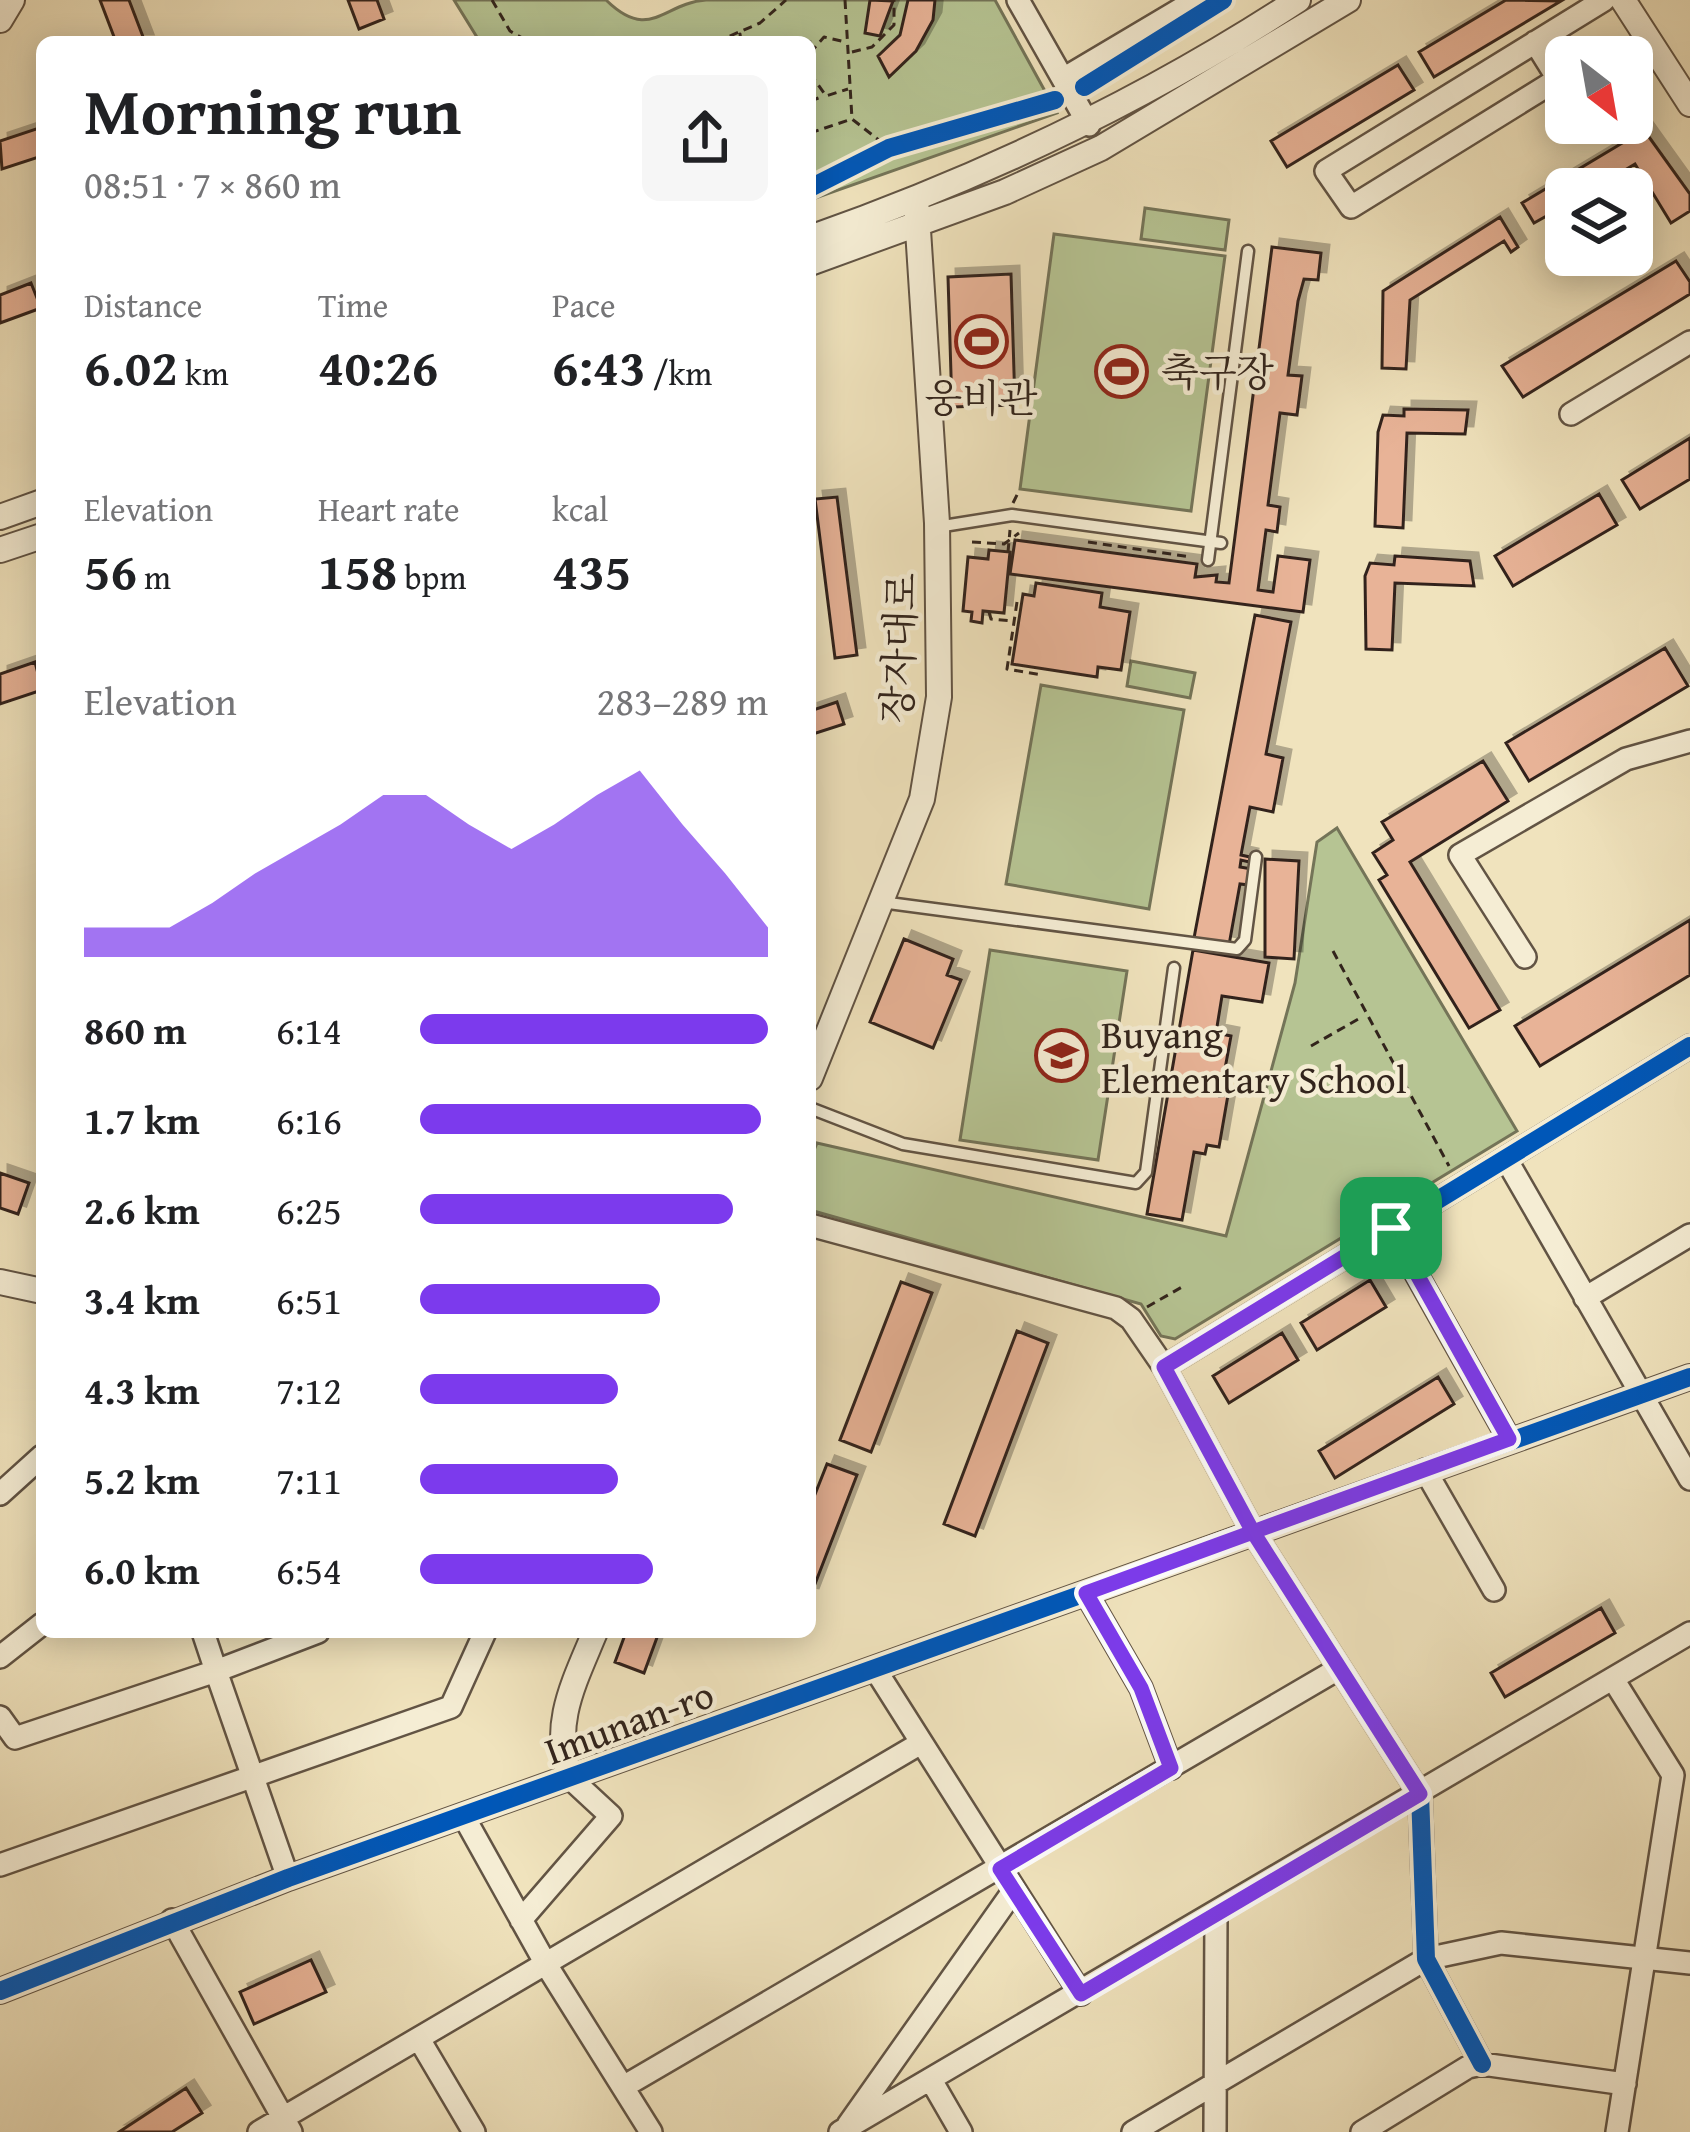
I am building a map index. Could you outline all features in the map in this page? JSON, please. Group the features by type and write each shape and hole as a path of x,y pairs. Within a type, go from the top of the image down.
{"street":[{"path":"0,20 12,0"},
{"path":"1018,0 1089,125"},
{"path":"1063,79 1196,0"},
{"path":"816,260 1089,125 1298,0"},
{"path":"816,236 917,211 1101,148 1348,0"},
{"path":"1534,42 1558,80 1351,208 1326,171 1534,42 1604,0"},
{"path":"1623,0 1690,104"},
{"name":"장자대로","path":"816,1062 922,799 938,697 938,526 917,211"},
{"path":"1571,414 1690,342"},
{"path":"0,517 36,504"},
{"path":"0,550 36,538"},
{"path":"1526,956 1460,855 1626,759 1690,742"},
{"path":"1164,1367 1690,1046"},
{"path":"1506,1159 1690,1479"},
{"path":"816,1227 1116,1308 1131,1319 1164,1367 1253,1532 1420,1794 1426,1959 1482,2064"},
{"path":"1391,1228 1509,1439"},
{"path":"1585,1298 1690,1235"},
{"path":"0,1282 36,1290"},
{"name":"Imunan-ro","path":"0,1991 172,1920 1690,1377"},
{"path":"0,1494 36,1461"},
{"path":"1425,1470 1493,1590"},
{"path":"1086,1593 1141,1688 1171,1768"},
{"path":"0,1657 36,1629"},
{"path":"842,2131 1690,1633"},
{"path":"204,1638 288,1878"},
{"path":"0,1717 15,1738 302,1638"},
{"path":"0,1865 452,1706 482,1638"},
{"path":"521,1920 611,1816 571,1778 559,1746 563,1710 593,1638"},
{"path":"622,2087 1338,1669"},
{"path":"875,1670 1081,1994"},
{"path":"1613,1678 1673,1774 1617,2132"},
{"path":"259,2132 287,2125 419,2039 921,1743"},
{"path":"464,1817 547,1966 651,2132"},
{"path":"842,2131 1014,1890"},
{"path":"1215,2132 1216,1915"},
{"path":"172,1920 287,2125"},
{"path":"1133,2132 1426,1959 1501,1943 1690,1963"},
{"path":"419,2039 474,2132"},
{"path":"1362,2132 1468,2067 1482,2064 1625,2084"},
{"path":"931,2080 961,2132"}],"lane":[{"path":"1208,560 1216,542 1248,251"},
{"path":"938,526 1008,515 1216,542"},
{"path":"878,901 1237,949 1244,940 1256,857"},
{"path":"816,1110 903,1144 1136,1183 1146,1172 1174,968"}],"path":[{"path":"492,0 510,32 518,36"},
{"path":"734,36 786,0"},
{"path":"845,0 852,118 889,148"},
{"path":"851,53 872,47 894,25 894,0"},
{"path":"816,46 824,37 848,42"},
{"path":"816,82 826,96"},
{"path":"816,99 848,89"},
{"path":"816,132 852,118"},
{"path":"866,161 910,142"},
{"path":"972,542 1004,544 1023,532"},
{"path":"1069,539 1208,560"},
{"path":"1017,602 1007,670 1042,675"},
{"path":"989,611 991,619 1014,621"},
{"path":"1333,951 1363,1016 1460,1186"},
{"path":"1311,1046 1363,1016"},
{"path":"1144,1309 1182,1287"}],"green space":[{"path":"454,0 606,0 634,19 646,20 706,0 995,0 1057,113 816,198 816,36 476,36"},
{"path":"1145,208 1229,220 1225,250 1141,239"},
{"name":"축구장","path":"1054,234 1225,256 1191,511 1020,489"},
{"path":"1131,661 1195,673 1190,698 1127,686"},
{"path":"1041,685 1184,710 1149,909 1006,884"},
{"path":"1337,828 1517,1131 1175,1339 1161,1336 1141,1304 816,1212 817,1143 1226,1236 1295,983 1317,842"},
{"path":"990,950 1127,971 1098,1160 960,1140"}],"building":[{"path":"100,0 129,0 143,36 114,36"},
{"path":"348,0 377,0 384,19 359,29"},
{"path":"870,0 893,1 880,36 865,33"},
{"path":"908,0 935,0 933,20 916,51 889,77 878,56 900,35"},
{"path":"1506,0 1561,1 1434,77 1419,52"},
{"path":"1398,65 1414,90 1287,167 1271,141"},
{"path":"36,129 36,158 2,169 0,141"},
{"path":"1653,143 1690,194 1690,211 1671,223 1653,194 1653,168 1635,164 1580,168 1621,144"},
{"path":"1545,189 1545,217 1534,223 1522,203"},
{"path":"1500,217 1518,247 1511,252 1504,241 1410,300 1406,369 1382,368 1383,291"},
{"path":"1272,247 1321,253 1318,280 1304,279 1298,301 1288,375 1302,376 1297,415 1280,413 1268,505 1280,507 1277,532 1266,530 1258,590 1273,592 1278,556 1310,560 1303,612 1010,574 1015,540 1197,564 1195,577 1217,575 1216,582 1229,583"},
{"path":"1676,261 1690,282 1690,294 1523,397 1502,366"},
{"name":"웅비관","path":"1011,274 1015,405 952,407 948,277"},
{"path":"31,283 36,310 0,323 0,295"},
{"path":"1404,409 1468,410 1465,434 1407,433 1403,528 1375,526 1378,432 1383,415 1404,416"},
{"path":"1690,438 1690,479 1640,509 1622,480"},
{"path":"1599,494 1617,525 1513,586 1495,556"},
{"path":"837,497 857,655 835,658 816,499"},
{"path":"989,550 1010,552 1004,613 983,611 982,623 971,621 972,612 963,611 968,557 988,559"},
{"path":"1395,556 1470,561 1474,586 1395,583 1392,650 1366,649 1365,576 1370,563 1394,565"},
{"path":"1036,583 1102,593 1100,607 1130,612 1121,670 1098,667 1097,677 1012,664 1023,594 1034,596"},
{"path":"1255,615 1291,622 1266,754 1283,758 1273,812 1250,807 1241,855 1250,857 1249,862 1241,860 1240,867 1252,869 1249,885 1240,884 1229,945 1194,938"},
{"path":"1665,648 1688,686 1529,781 1506,743"},
{"path":"35,662 36,692 0,704 0,674"},
{"path":"837,702 844,724 816,733 816,709"},
{"path":"1483,761 1508,801 1410,862 1500,1010 1469,1028 1379,880 1387,875 1373,853 1393,840 1382,822"},
{"path":"1265,859 1299,861 1294,959 1265,957"},
{"path":"1690,920 1690,975 1540,1066 1515,1026"},
{"path":"904,939 953,959 947,975 961,980 933,1048 870,1022"},
{"path":"1193,950 1269,963 1262,1002 1222,996 1216,1033 1231,1036 1220,1096 1228,1095 1219,1147 1207,1145 1205,1154 1194,1152 1182,1220 1147,1214"},
{"path":"0,1173 29,1183 18,1214 0,1208"},
{"path":"1370,1280 1386,1307 1317,1350 1301,1323"},
{"path":"901,1282 932,1293 871,1452 840,1440"},
{"path":"1017,1331 1048,1343 975,1536 944,1524"},
{"path":"1282,1333 1298,1360 1229,1403 1213,1376"},
{"path":"1438,1377 1454,1404 1335,1478 1319,1451"},
{"path":"827,1464 857,1475 816,1581 816,1492"},
{"path":"1601,1608 1615,1633 1505,1697 1491,1673"},
{"path":"624,1638 657,1638 644,1673 615,1662"},
{"path":"311,1960 326,1992 254,2024 240,1992"},
{"path":"186,2088 202,2113 172,2132 119,2132"}],"cycle path":[{"path":"1084,87 1223,0"},
{"path":"816,185 889,148 1055,100"},
{"path":"1482,2064 1426,1959 1420,1794 1253,1532 1164,1367 1690,1046"},
{"path":"0,1991 288,1878 1690,1377"}],"place":[{"name":"웅비관","path":"981,341"},
{"name":"축구장","path":"1122,372"},
{"name":"Buyang Elementary School","path":"1062,1056"}],"route":[{"path":"1391,1228 1164,1367 1253,1532 1086,1593 1141,1688 1171,1768 1000,1869 1081,1994 1420,1794 1253,1532 1509,1439 1391,1228"}]}
